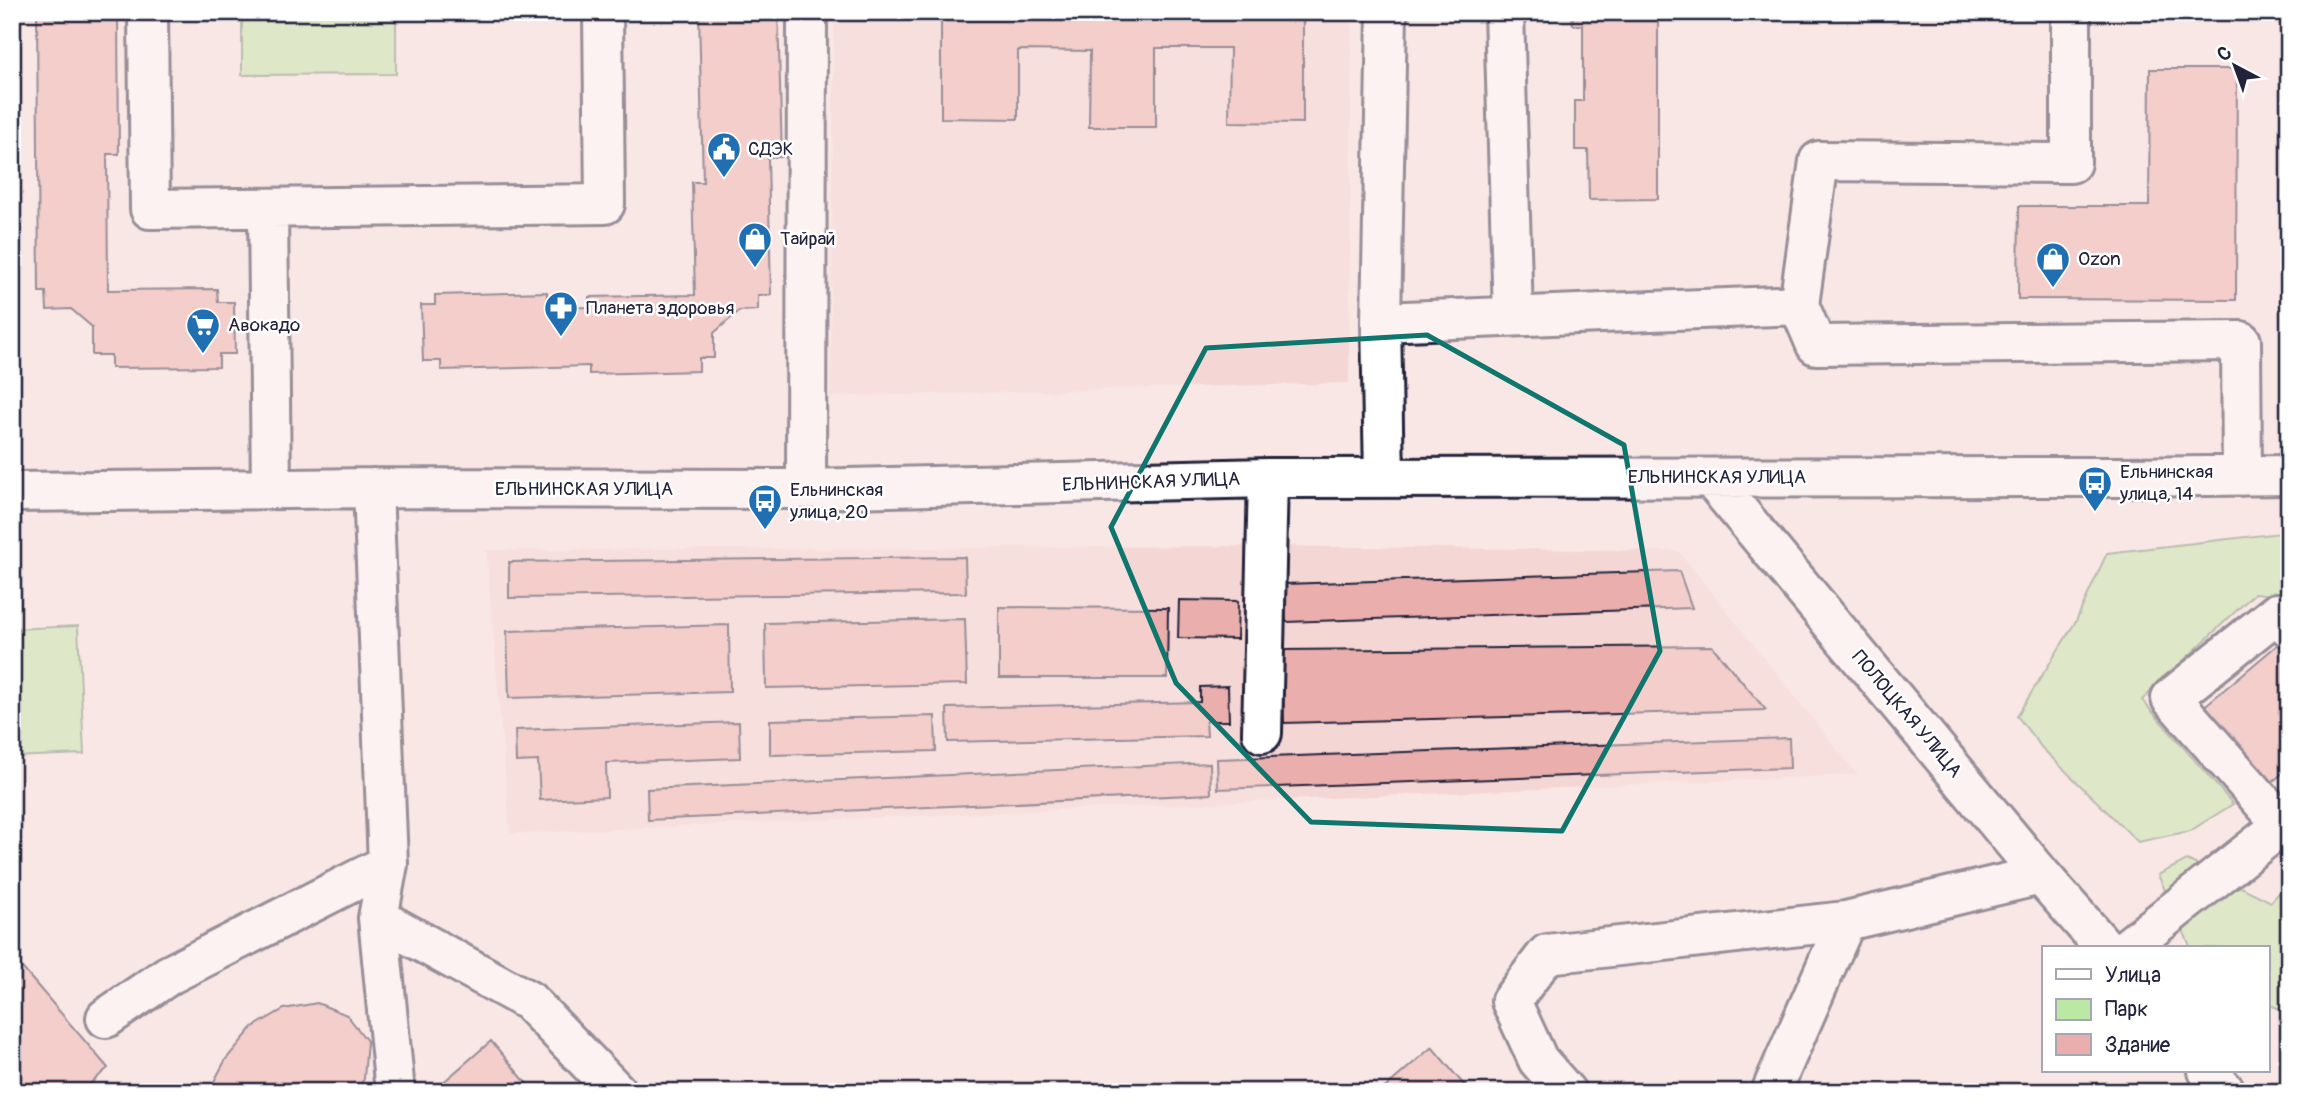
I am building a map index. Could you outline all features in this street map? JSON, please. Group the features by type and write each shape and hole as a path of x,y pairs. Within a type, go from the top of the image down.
{"street":[{"path":"148,12 150,209 605,204 603,12"},
{"path":"806,489 807,12"},
{"path":"1384,478 1381,322 1387,12"},
{"path":"1504,12 1513,316"},
{"path":"2071,12 2071,163 1819,161 1799,305 1816,345 2241,341 2242,475"},
{"path":"268,208 271,489"},
{"path":"1381,322 1799,305"},
{"name":"ЕЛЬНИНСКАЯ УЛИЦА","path":"12,492 373,488 806,489 1268,478 2289,475"},
{"path":"1262,733 1268,478"},
{"name":"ПОЛОЦКАЯ УЛИЦА","path":"1711,478 2040,875 2103,946"},
{"path":"373,488 388,864 378,918 395,1092"},
{"path":"2130,946 2286,822 2171,698 2277,613 2289,627"},
{"path":"106,1018 169,975 388,864"},
{"path":"1566,1092 1538,1060 1511,1001 1547,954 1846,921 2040,875"},
{"path":"378,918 529,1001 617,1092"},
{"path":"1771,1092 1846,921"},
{"path":"2209,1072 2226,1092"}],"highlighted area":[{"path":"1427,335 1624,445 1660,651 1562,831 1311,822 1176,683 1111,527 1206,348"}],"shaded area":[{"path":"834,12 1352,12 1349,383 830,397"},
{"path":"1267,546 1679,551 1858,775 510,834 486,550"}],"green space":[{"path":"242,12 396,12 396,74 242,75"},
{"path":"2289,532 2289,597 2255,593 2142,700 2233,804 2190,831 2138,842 2042,748 2017,716 2076,621 2107,553"},
{"path":"78,626 84,754 12,757 12,629"},
{"path":"2187,860 2271,902 2289,881 2289,1013 2270,1005 2270,946 2190,946 2158,875"}],"building":[{"path":"37,12 118,12 119,154 107,154 108,290 217,289 218,302 234,302 235,354 219,354 219,367 111,368 111,355 92,355 92,327 71,309 47,310 46,292 39,292"},
{"path":"699,12 778,12 782,157 768,157 771,295 758,295 758,310 739,311 714,333 714,358 699,358 699,371 589,374 589,366 441,370 441,361 423,361 421,305 435,305 435,295 547,292 547,308 589,307 589,297 695,295 692,182 703,182"},
{"path":"941,12 1303,12 1303,123 1229,122 1230,48 1156,48 1156,127 1089,127 1090,51 1018,50 1018,119 941,118"},
{"path":"1572,12 1658,12 1658,199 1589,200 1588,150 1575,150 1575,101 1583,101 1583,25 1573,25"},
{"path":"2150,69 2237,69 2236,300 2018,299 2019,206 2149,206"},
{"path":"965,557 966,593 509,598 509,562"},
{"path":"1679,571 1692,608 1286,622 1284,584"},
{"path":"1179,600 1238,601 1237,639 1178,638"},
{"path":"999,607 1168,608 1167,678 999,678"},
{"path":"965,619 967,684 766,688 765,623"},
{"path":"729,625 730,692 509,698 507,631"},
{"path":"2283,640 2289,646 2289,768 2266,787 2201,709"},
{"path":"1712,646 1766,710 1284,723 1282,650"},
{"path":"1228,686 1229,721 1206,721 1207,736 948,742 947,708 1200,702 1200,687"},
{"path":"935,716 936,751 770,755 770,720"},
{"path":"739,722 740,758 606,763 607,797 540,800 538,761 516,762 515,730"},
{"path":"1789,738 1790,768 1218,789 1217,759"},
{"path":"1210,763 1211,794 648,820 647,789"},
{"path":"12,956 108,1068 81,1092 20,1092 12,1083"},
{"path":"317,1003 347,1015 367,1041 364,1079 355,1092 211,1092 226,1059 253,1027 284,1009"},
{"path":"491,1041 534,1092 432,1092"},
{"path":"1432,1047 1470,1092 1380,1092"}],"place":[{"name":"СДЭК","path":"724,179"},
{"name":"Тайрай","path":"755,269"},
{"name":"Ozon","path":"2053,289"},
{"name":"Планета здоровья","path":"561,338"},
{"name":"Авокадо","path":"203,355"},
{"name":"Ельнинская улица, 14","path":"2095,513"},
{"name":"Ельнинская улица, 20","path":"765,531"}]}
